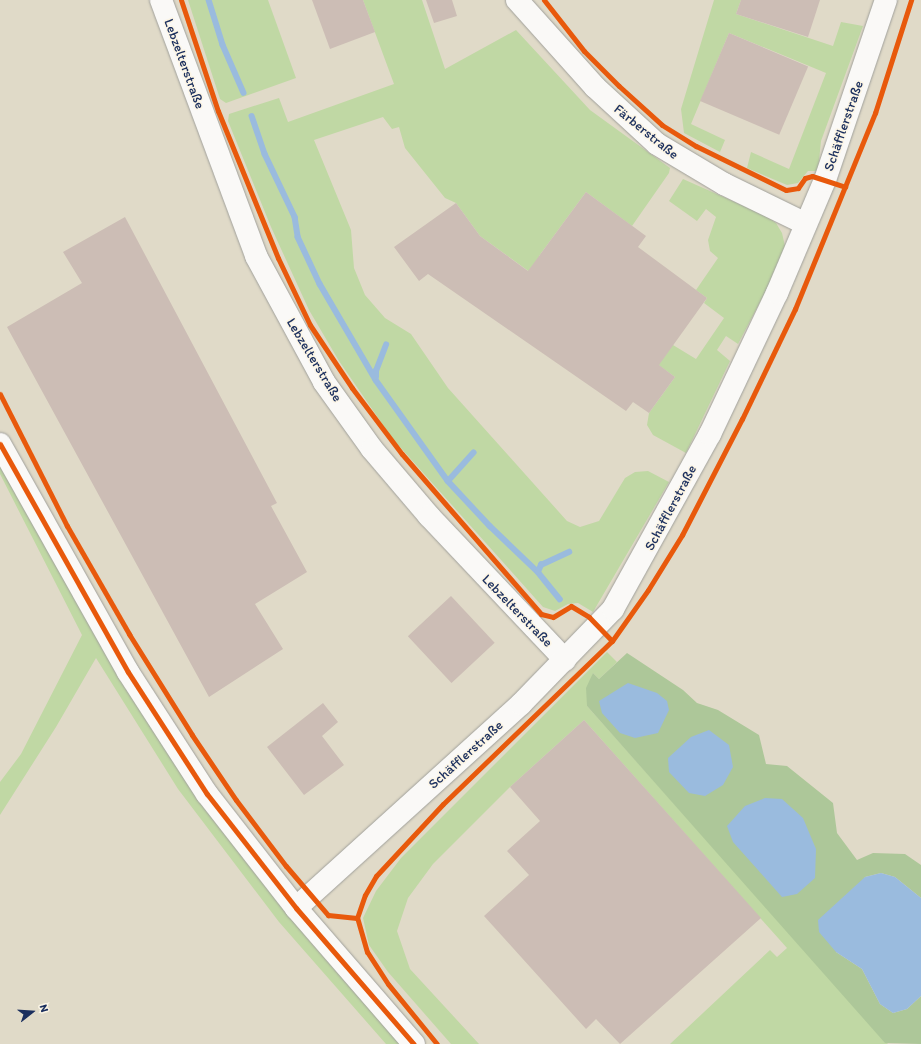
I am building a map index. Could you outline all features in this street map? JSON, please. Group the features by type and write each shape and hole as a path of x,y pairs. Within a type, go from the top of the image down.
{"street":[{"name":"Lebzelterstraße","path":"160,0 256,256 324,382 372,449 429,516 565,660"},
{"name":"Färberstraße","path":"517,0 595,87 657,144 724,184 806,224"},
{"name":"Schäfflerstraße","path":"296,908 521,704 613,609 642,562 710,434 747,359 828,172 886,0"},
{"path":"0,444 47,531 139,690 207,794 296,908 414,1044"}],"green space":[{"path":"188,0 268,0 296,78 226,103 220,99"},
{"path":"363,0 422,0 445,69 516,30 590,110 670,168 669,173 632,226 586,192 539,256 599,300 696,359 724,318 704,303 707,298 696,290 718,258 710,251 708,240 716,217 706,209 697,221 669,201 683,179 764,215 776,223 782,233 785,246 781,262 738,344 726,336 717,350 730,361 686,453 653,435 647,425 649,413 675,377 480,236 456,203 445,198 405,148 399,127 392,129 383,117 314,140 351,230 354,268 365,295 385,318 411,334 448,388 567,521 580,527 599,521 625,478 635,472 648,471 669,482 593,612 578,603 568,604 555,611 543,607 392,438 339,361 309,310 271,227 228,121 229,114 279,98 288,122 394,84"},
{"path":"714,0 741,0 736,14 833,46 841,22 863,26 821,141 818,171 808,171 798,183 787,185 747,168 751,152 789,169 826,73 729,33 691,124 725,140 720,152 684,133 681,109"},
{"path":"0,455 192,785 306,937 400,1044 386,1044 279,922 178,789 96,658 56,727 0,815 0,782 21,754 82,635 0,474"},
{"path":"607,652 617,662 599,679 593,673 587,706 888,1044 670,1044 770,950 777,957 787,948 584,720 510,787 433,864 408,898 397,931 410,969 479,1044 451,1044 388,972 369,945 363,918 376,891 401,858"},
{"path":"627,653 683,690 697,703 718,710 759,735 766,764 787,766 833,803 837,833 857,860 873,853 905,854 921,865 921,898 895,877 881,873 865,877 836,952 862,969 880,1004 893,1013 907,1009 921,996 921,1044 885,1043 587,706 586,688 593,673 599,679"}],"water":[{"path":"628,683 657,693 667,701 669,710 658,733 635,738 620,733 602,713 599,701"},
{"path":"709,730 729,745 733,767 723,785 705,796 689,793 669,772 668,758 691,737"},
{"path":"765,798 782,799 803,818 816,849 815,878 797,894 782,897 733,842 727,826 745,806"},
{"path":"881,873 895,877 921,898 921,996 907,1009 893,1013 880,1004 862,969 836,952 819,932 818,920 865,877"}],"building":[{"path":"312,0 363,0 375,32 330,49"},
{"path":"426,0 452,0 457,16 434,23"},
{"path":"741,0 820,0 808,37 736,14"},
{"path":"729,33 808,67 779,135 700,101"},
{"path":"586,192 646,236 638,247 707,298 659,365 675,377 649,413 633,402 626,411 428,274 419,281 394,247 456,203 480,236 528,271"},
{"path":"125,217 277,503 271,506 307,572 255,604 283,649 209,697 7,327 82,283 63,252"},
{"path":"451,596 495,643 451,683 408,636"},
{"path":"323,703 338,722 322,736 344,765 304,795 267,747"},
{"path":"584,720 761,918 620,1044 596,1019 586,1029 484,916 529,875 507,851 540,821 510,787"}],"waterway":[{"path":"209,0 223,45 244,93"},
{"path":"252,116 265,154 295,217 298,237 320,284 376,380 448,481 490,526 538,572 560,599"},
{"path":"376,377 376,371 386,345"},
{"path":"448,481 473,453"},
{"path":"538,572 541,565 569,552"}],"cycle path":[{"path":"181,0 218,111 278,258 310,325 352,388 402,454 541,614 553,617 571,606 589,617 612,641"},
{"path":"544,0 584,51 619,86 662,125 696,146 786,190 798,188 805,178 812,176 845,187"},
{"path":"437,1044 388,984 367,952 357,918 365,895 376,876 443,804 612,641 648,590 682,535 742,419 795,309 875,113 911,0"},
{"path":"0,394 67,526 129,634 192,735 236,800 286,866 328,915 357,918"},
{"path":"0,444 128,672 207,794 296,908 414,1044"}]}
